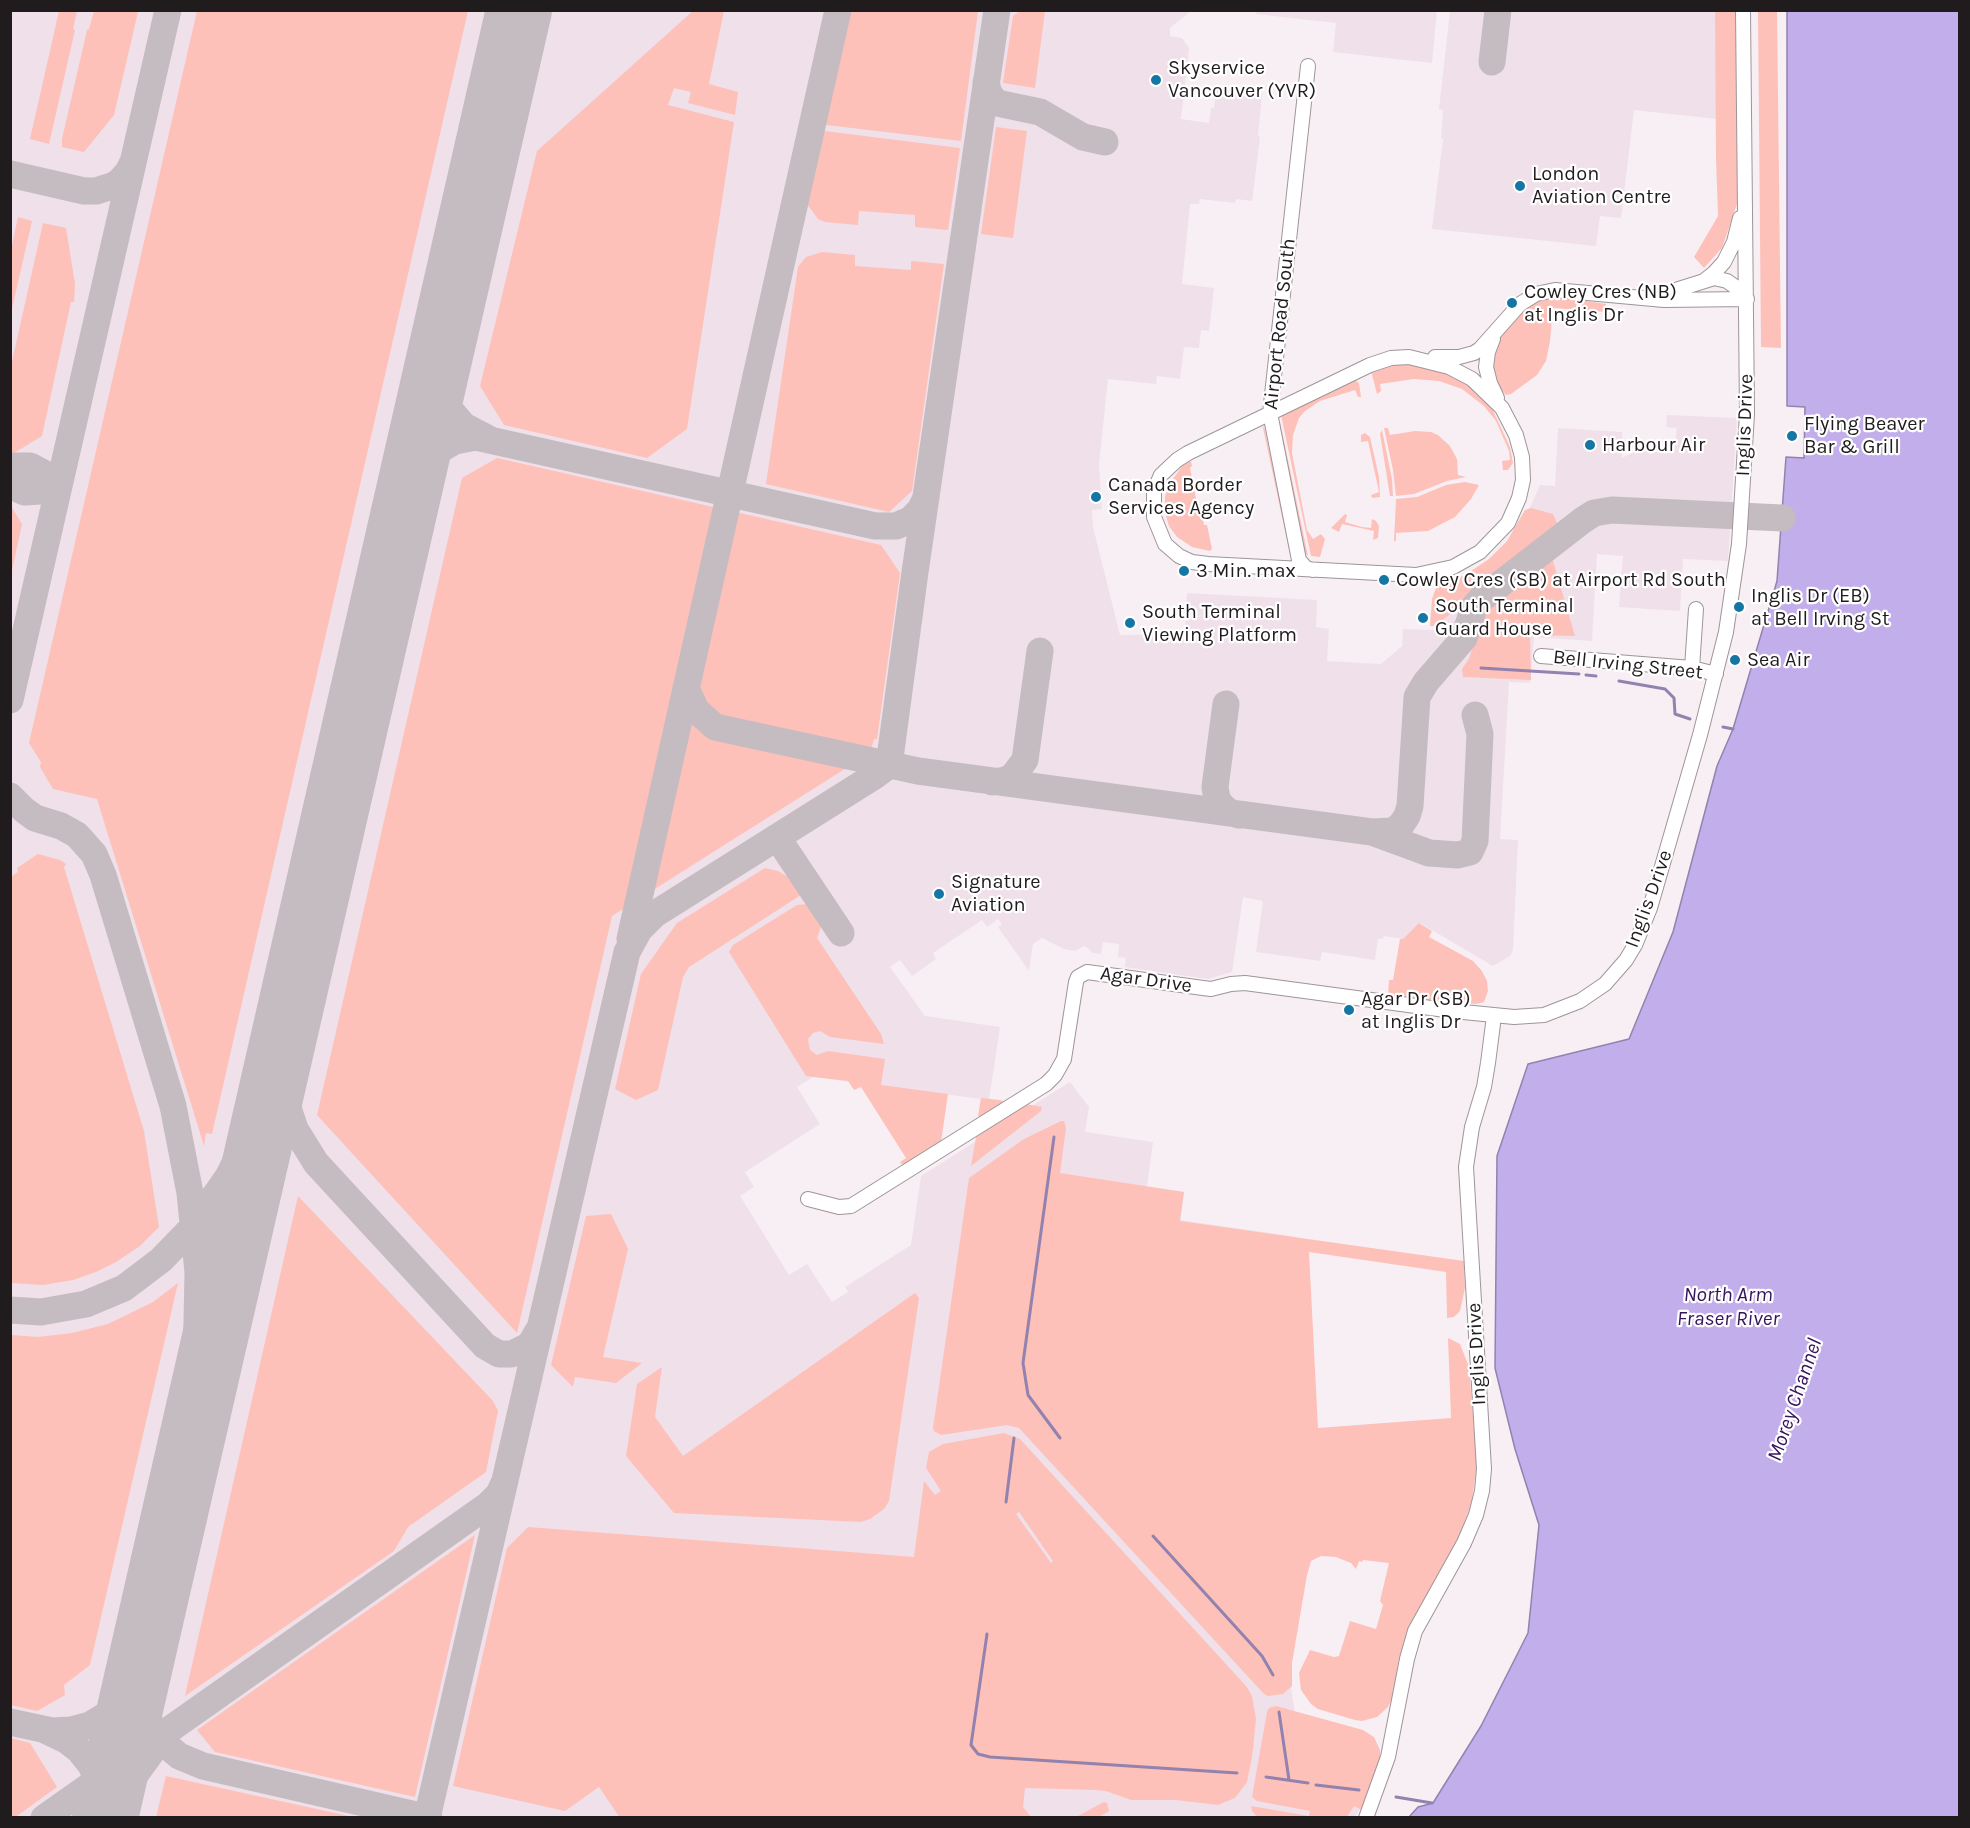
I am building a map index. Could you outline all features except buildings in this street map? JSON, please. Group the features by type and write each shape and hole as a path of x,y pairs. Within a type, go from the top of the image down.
{"street":[{"name":"Inglis Drive","path":"1366,1818 1388,1757 1404,1671 1415,1630 1472,1528 1482,1491 1484,1469 1466,1167 1472,1127 1484,1087 1494,1016 1529,1016 1568,1007 1605,984 1626,960 1635,945 1650,908 1700,735 1726,632 1739,544 1747,414 1743,10"},
{"name":"Airport Road South","path":"1308,66 1270,413 1299,560 1306,568 1315,570"},
{"path":"1700,282 1714,273 1730,252 1737,232 1745,189"},
{"path":"1643,297 1671,292 1714,278 1734,286 1747,299"},
{"path":"1497,331 1488,352 1486,367 1490,383 1520,446 1523,480 1520,498 1508,523 1489,544 1462,563 1435,573 1416,575 1229,566 1192,562 1169,549 1162,539 1153,511 1154,491 1158,479 1168,466 1188,453 1380,361 1409,357 1467,356 1480,349 1520,304 1536,294 1566,290 1664,300 1747,299"},
{"path":"1409,357 1449,367 1461,373 1483,388 1502,408"},
{"path":"1692,668 1696,609"},
{"name":"Bell Irving Street","path":"1541,656 1692,668 1716,674"},
{"name":"Agar Drive","path":"808,1199 839,1207 850,1206 1046,1084 1055,1075 1064,1059 1076,982 1078,977 1087,972 1203,988 1217,988 1238,982 1251,983 1494,1016"}],"shaded area":[{"path":"137,10 138,12 114,115 84,152 62,147 62,139 87,30 94,11"},
{"path":"694,10 724,11 709,84 738,92 735,115 688,103 691,92 674,88 668,105 734,122 687,429 647,458 504,425 480,386 537,151"},
{"path":"10,11 1191,11 1170,28 1170,36 1182,38 1189,48 1181,119 1209,123 1216,90 1262,94 1258,136 1260,137 1252,201 1236,199 1235,203 1200,199 1199,204 1190,204 1182,284 1214,288 1209,331 1201,330 1199,348 1184,347 1180,379 1157,376 1156,384 1108,379 1099,464 1102,509 1092,510 1093,527 1120,635 1185,634 1187,593 1317,600 1316,627 1329,629 1327,661 1381,664 1402,646 1403,629 1435,630 1438,592 1489,563 1523,523 1540,485 1555,486 1558,428 1622,432 1622,458 1636,451 1674,452 1677,428 1666,427 1667,415 1737,418 1728,561 1683,559 1680,611 1619,607 1623,556 1597,554 1592,641 1534,637 1530,683 1509,682 1500,839 1518,840 1513,950 1510,956 1493,966 1420,923 1403,939 1384,936 1383,939 1378,939 1375,960 1322,952 1320,961 1256,952 1263,901 1243,897 1232,972 1208,979 1125,967 1126,958 1118,957 1119,944 1103,942 1101,954 1093,953 1085,946 1075,951 1064,949 1042,938 1033,944 1029,971 998,927 1002,924 998,919 987,927 982,920 933,953 936,959 912,976 900,960 890,967 925,1016 1000,1027 989,1100 813,1077 797,1087 820,1124 745,1172 754,1187 740,1196 789,1275 807,1264 832,1302 848,1292 845,1287 911,1245 921,1176 1070,1082 1089,1107 1085,1132 1153,1142 1147,1187 1184,1192 1180,1220 1297,1237 1289,1675 1295,1713 1350,1727 1361,1808 1355,1817 11,1817"},
{"path":"59,11 77,11 73,29 75,30 49,144 30,139"},
{"path":"197,11 468,11 212,1134 206,1133 204,1146 97,799 53,789 40,767 41,762 29,743"},
{"path":"835,11 978,11 961,141 818,124"},
{"path":"1020,11 1045,11 1035,88 1003,83 1013,16"},
{"path":"1256,11 1437,11 1432,63 1333,52 1336,23 1256,14"},
{"path":"1450,11 1718,11 1717,119 1634,110 1621,218 1600,216 1596,246 1432,229 1443,139 1441,138 1443,110 1439,109"},
{"path":"1715,11 1737,11 1738,201 1722,248 1704,268 1694,257 1718,216"},
{"path":"1758,11 1777,11 1781,348 1761,347"},
{"path":"996,127 1027,131 1013,238 981,234"},
{"path":"817,130 960,148 948,230 915,227 915,215 859,211 858,225 825,222 818,219 807,204"},
{"path":"18,217 32,221 11,313 11,250"},
{"path":"43,223 66,228 75,284 74,302 71,302 42,436 14,453 10,453 11,366"},
{"path":"822,252 855,255 855,266 911,270 911,261 944,264 912,491 889,512 766,484 798,267 806,257"},
{"path":"1552,296 1606,304 1605,312 1553,308 1546,361 1537,375 1511,394 1506,395 1496,384 1491,373 1494,345 1515,316 1532,302"},
{"path":"1402,362 1419,363 1461,378 1490,404 1510,447 1513,463 1508,470 1503,470 1502,461 1510,460 1509,451 1496,421 1484,406 1462,389 1439,381 1414,379 1380,384 1381,391 1377,394 1371,371"},
{"path":"1355,380 1359,383 1361,397 1358,397 1355,390 1320,401 1299,418 1293,435 1292,453 1307,530 1313,539 1321,534 1325,539 1320,557 1311,556 1281,415"},
{"path":"1278,417 1280,422 1308,556 1304,552"},
{"path":"1264,426 1291,551 1290,554 1263,428"},
{"path":"1384,428 1388,428 1390,435 1415,431 1438,435 1450,446 1457,459 1458,475 1466,477 1447,481 1414,494 1396,496"},
{"path":"1382,430 1392,479 1393,496 1390,496 1380,434"},
{"path":"1365,433 1370,437 1379,477 1380,497 1372,498 1371,495 1379,492 1368,441 1361,442 1361,435"},
{"path":"497,458 881,545 900,573 877,739 874,739 870,753 612,916 517,1333 317,1115 462,478"},
{"path":"1191,461 1190,468 1197,504 1200,504 1204,525 1207,525 1212,549 1210,551 1192,547 1177,537 1169,526 1165,513 1165,496 1170,483 1183,465"},
{"path":"1465,482 1479,485 1471,499 1455,517 1428,531 1396,533 1396,541 1394,541 1396,499 1417,497 1446,485"},
{"path":"11,506 22,524 11,575"},
{"path":"1531,508 1553,514 1558,525 1554,533 1435,626 1430,626 1432,599 1437,585 1465,575 1489,559 1507,541 1525,510"},
{"path":"1345,514 1347,515 1345,522 1362,527 1371,528 1372,519 1376,521 1379,526 1378,538 1373,540 1374,531 1342,524 1339,532 1331,528"},
{"path":"1551,554 1575,636 1530,635 1531,680 1463,677 1462,669 1469,659 1473,646 1480,605"},
{"path":"38,854 66,864 64,867 144,1131 159,1227 140,1246 96,1272 73,1280 43,1285 10,1283 11,880 12,876 18,872 17,868"},
{"path":"765,868 778,871 788,877 801,895 689,967 683,977 658,1090 636,1100 615,1089 641,974 677,923"},
{"path":"808,904 822,924 817,938 881,1034 884,1044 830,1037 820,1031 813,1033 808,1039 810,1050 817,1055 828,1051 885,1059 881,1085 948,1094 941,1142 908,1164 901,1164 900,1162 906,1158 861,1087 854,1090 848,1081 806,1076 729,952 733,945 797,905"},
{"path":"1419,923 1432,931 1429,937 1473,961 1482,971 1487,981 1488,991 1484,1002 1476,1004 1441,1001 1439,1003 1388,995 1389,980 1393,980 1400,939 1403,939"},
{"path":"981,1098 1006,1102 983,1117 978,1116"},
{"path":"1026,1104 1042,1107 1041,1111 971,1166 976,1137"},
{"path":"1064,1121 1066,1128 1060,1173 1184,1192 1180,1221 1464,1261 1465,1288 1460,1311 1454,1317 1447,1318 1446,1272 1309,1252 1318,1428 1451,1418 1448,1338 1460,1344 1469,1367 1477,1465 1471,1505 1454,1548 1411,1624 1399,1658 1392,1699 1388,1707 1377,1717 1362,1721 1318,1709 1311,1704 1301,1690 1299,1673 1310,1650 1334,1657 1339,1656 1350,1621 1376,1629 1383,1605 1380,1601 1389,1563 1363,1560 1359,1561 1356,1569 1351,1563 1336,1557 1321,1556 1311,1561 1292,1663 1292,1686 1283,1694 1268,1696 1019,1428 1007,1425 941,1435 934,1431 969,1178 1024,1139"},
{"path":"298,1196 493,1401 498,1411 486,1472 408,1527 394,1551 185,1696"},
{"path":"611,1214 628,1249 603,1357 642,1363 616,1383 575,1377 573,1387 551,1365 586,1216"},
{"path":"178,1283 90,1665 64,1685 65,1695 37,1711 11,1705 11,1335 38,1337 72,1333 108,1324 153,1302"},
{"path":"915,1293 919,1298 889,1501 884,1509 870,1519 861,1522 674,1513 626,1456 637,1384 662,1367 655,1417 683,1456"},
{"path":"1004,1433 1020,1439 1246,1686 1252,1696 1256,1719 1247,1782 1235,1798 1218,1805 1176,1800 1131,1800 1096,1790 1025,1788 1023,1807 1031,1817 620,1818 599,1787 565,1811 453,1786 507,1548 528,1527 914,1557 924,1481 935,1495 941,1491 926,1468 929,1452 943,1444","holes":["1019,1512 1053,1561 1051,1563 1016,1514"]},
{"path":"475,1535 415,1797 215,1752 197,1730"},
{"path":"1276,1706 1363,1730 1374,1737 1380,1750 1380,1761 1362,1810 1354,1806 1347,1817 1258,1818 1252,1811 1251,1806 1309,1816 1310,1811 1257,1801 1252,1797 1267,1712 1269,1708"},
{"path":"11,1738 30,1743 57,1787 14,1818 10,1817"},
{"path":"166,1776 353,1817 156,1817"},
{"path":"1104,1802 1107,1803 1109,1811 1099,1817 1076,1817"}],"water":[{"name":"North Arm Fraser River","path":"1787,11 1959,11 1959,1817 1409,1817 1418,1807 1433,1803 1481,1726 1528,1633 1539,1525 1515,1449 1495,1368 1497,1156 1528,1064 1629,1039 1673,932 1717,766 1733,729 1777,581 1786,457 1804,458 1805,407 1787,406"}],"waterway":[{"path":"1481,668 1579,674"},
{"path":"1586,675 1596,676"},
{"path":"1619,681 1665,689 1674,698 1675,714 1690,719"},
{"path":"1723,727 1733,729"},
{"path":"1054,1137 1023,1363 1028,1395 1060,1438"},
{"path":"1006,1502 1014,1438"},
{"path":"1153,1536 1262,1656 1273,1675"},
{"path":"987,1634 971,1745 978,1754 990,1757 1237,1773"},
{"path":"1279,1712 1289,1780"},
{"path":"1266,1777 1308,1783"},
{"path":"1316,1785 1359,1790"},
{"path":"1396,1797 1432,1803"}],"taxiway":[{"path":"10,700 168,10"},
{"path":"630,939 838,10"},
{"path":"427,1818 627,952 639,930 655,914 876,775 884,769 890,758 997,10"},
{"path":"1492,62 1498,10"},
{"path":"986,82 989,94 997,103 1040,112 1083,137 1105,142"},
{"path":"10,174 84,191 96,191 119,182 133,162"},
{"path":"444,340 440,373 444,399 464,426 489,439"},
{"path":"405,510 417,475 432,454 455,441 476,437 875,526 896,526 910,520 920,510 926,498"},
{"path":"10,466 30,466 45,474 53,486 55,503"},
{"path":"10,485 24,492 40,491 54,483 62,472"},
{"path":"1372,832 1393,831 1407,816 1410,806 1417,697 1426,682 1464,638 1474,607 1481,599 1583,520 1594,513 1612,510 1782,518"},
{"path":"992,782 1006,780 1013,776 1025,760 1040,651"},
{"path":"686,688 696,710 715,727 918,771 1372,832 1429,853 1458,855 1470,852 1475,841 1480,734 1475,715"},
{"path":"1226,704 1215,787 1217,799 1222,806 1229,812 1239,815"},
{"path":"10,796 35,818 61,826 77,835 94,854 103,875 173,1106 190,1193 198,1272 196,1372 184,1474"},
{"path":"777,837 841,933"},
{"path":"287,1026 283,1076 287,1105 295,1129 316,1163 485,1346 499,1354 512,1354 530,1345 538,1331"},
{"path":"10,1310 41,1312 86,1304 124,1288 161,1260 192,1228 228,1177 259,1115 276,1062"},
{"path":"44,1818 488,1505 499,1494 503,1485"},
{"path":"144,1648 140,1687 146,1716 159,1739 179,1756 203,1766 429,1818"},
{"path":"10,1722 52,1731 71,1730 90,1725 108,1714 121,1701 128,1691 138,1666"},
{"path":"95,1775 117,1741 132,1690"},
{"path":"45,1730 66,1740 79,1750 91,1765 101,1788"},
{"path":"112,1818 129,1783 153,1750"}],"runway":[{"path":"105,1818 519,10"}],"place":[{"name":"Skyservice Vancouver (YVR)","path":"1156,80"},
{"name":"London Aviation Centre","path":"1520,186"},
{"name":"Cowley Cres (NB) at Inglis Dr","path":"1512,303"},
{"name":"Flying Beaver Bar & Grill","path":"1792,436"},
{"name":"Harbour Air","path":"1590,445"},
{"name":"Canada Border Services Agency","path":"1096,497"},
{"name":"3 Min. max","path":"1184,571"},
{"name":"Cowley Cres (SB) at Airport Rd South","path":"1384,580"},
{"name":"Inglis Dr (EB) at Bell Irving St","path":"1739,607"},
{"name":"South Terminal Guard House","path":"1423,618"},
{"name":"South Terminal Viewing Platform","path":"1130,623"},
{"name":"Sea Air","path":"1735,660"},
{"name":"Signature Aviation","path":"939,894"},
{"name":"Agar Dr (SB) at Inglis Dr","path":"1349,1010"}],"water label":[{"name":"Morey Channel","path":"1795,1400"}]}
